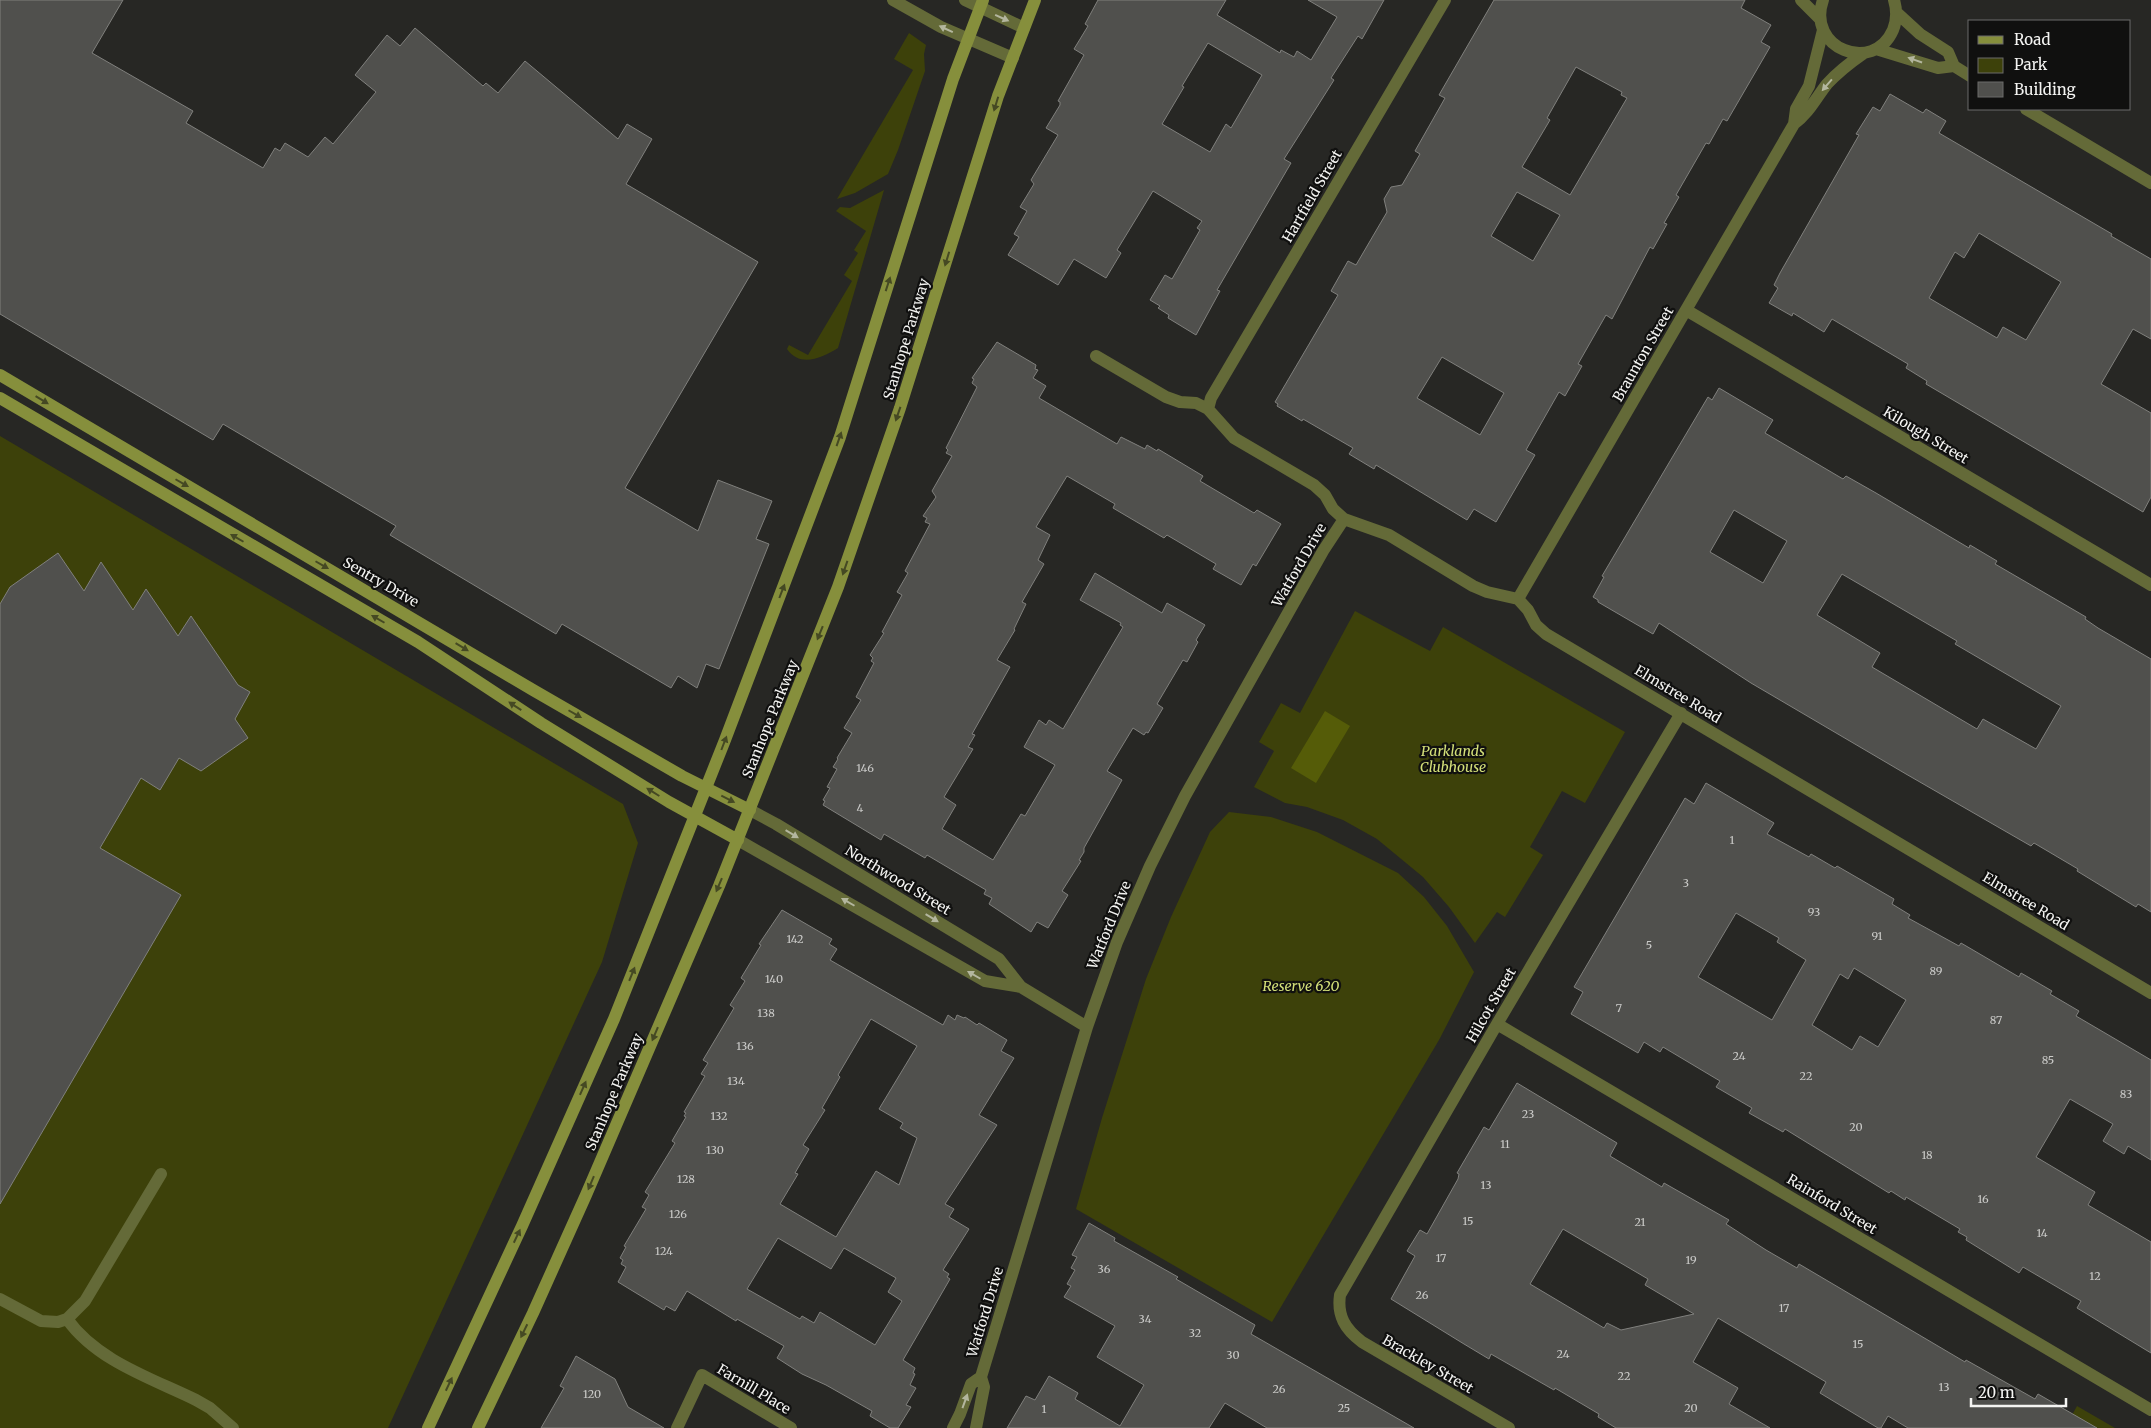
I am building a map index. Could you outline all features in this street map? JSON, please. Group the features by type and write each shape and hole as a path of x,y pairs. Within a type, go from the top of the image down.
{"main road":[{"name":"Stanhope Parkway","path":"478,1428 533,1313 586,1195 738,840 838,587 900,408 998,96 1035,0"},
{"name":"Stanhope Parkway","path":"428,1428 522,1226 614,1019 706,788 840,437 953,79 981,4"},
{"name":"Sentry Drive","path":"0,375 533,690 706,788 750,810"},
{"path":"0,398 418,642 541,723 669,802 738,840"}],"street":[{"path":"893,0 941,27 1013,58"},
{"path":"965,0 981,4 1024,28"},
{"name":"Hartfield Street","path":"1208,409 1211,398 1445,0"},
{"path":"1800,0 1821,25 1829,40 1838,48 1850,52 1870,51 1938,68 1954,66"},
{"name":"Braunton Street","path":"1518,599 1794,124 1796,109 1809,86 1821,25 1823,0"},
{"path":"1895,6 1920,34 1948,52 1954,66 1968,75"},
{"name":"Braunton Street","path":"1794,124 1806,116 1827,85 1837,74 1870,51 1891,33 1896,23 1895,6"},
{"path":"2028,110 2151,183"},
{"name":"Kilough Street","path":"1686,310 2151,585"},
{"path":"1096,356 1166,397 1180,402 1196,404 1208,409 1234,438 1314,485 1325,495 1333,509 1344,519 1388,535 1473,586 1487,592 1518,599"},
{"name":"Watford Drive","path":"976,1428 984,1387 981,1377 1087,1027 1117,942 1158,849 1189,789 1323,551 1344,519"},
{"name":"Elmstree Road","path":"1518,599 1536,625 1546,634 2151,993"},
{"name":"Hilcot Street","path":"1340,1316 1338,1307 1345,1284 1681,713"},
{"name":"Northwood Street","path":"750,810 999,959 1021,987 1087,1027"},
{"name":"Northwood Street","path":"738,840 985,981 1021,987"},
{"name":"Rainford Street","path":"1497,1024 2151,1410"},
{"path":"0,1299 41,1322 58,1322 67,1319 85,1301 161,1174"},
{"name":"Brackley Street","path":"1340,1316 1345,1327 1362,1342 1509,1428"},
{"path":"67,1319 77,1333 100,1352 196,1400 210,1408 233,1428"},
{"name":"Farnill Place","path":"677,1428 702,1375 791,1428"},
{"name":"Watford Drive","path":"953,1428 971,1384 981,1377"}],"green space":[{"path":"909,33 926,45 924,54 925,71 888,174 855,193 837,199 913,70 894,59"},
{"path":"884,190 838,348 818,358 805,360 792,355 787,349 789,345 808,355 852,281 844,275 858,253 854,250 866,231 836,211 840,207 850,208"},
{"path":"0,436 623,804 638,843 602,962 388,1428 0,1428"},
{"name":"Parklands Clubhouse","path":"1355,611 1430,651 1443,627 1625,732 1585,803 1562,791 1530,847 1543,855 1505,917 1497,912 1475,943 1449,907 1423,877 1377,839 1343,820 1307,807 1285,803 1254,787 1274,751 1259,742 1281,703 1300,713"},
{"name":"Reserve 620","path":"1229,812 1271,817 1317,832 1398,873 1424,897 1447,926 1474,972 1439,1040 1272,1322 1076,1209 1102,1118 1146,979 1171,917 1210,832"},
{"path":"2077,1406 2115,1428 2065,1428"}],"shaded area":[{"path":"1325,711 1350,726 1316,783 1291,768"}],"building":[{"path":"0,0 123,0 92,53 193,111 186,123 263,168 275,148 280,151 285,143 308,157 325,137 333,144 376,92 355,75 387,35 400,46 415,28 483,86 486,83 498,93 525,61 618,139 627,124 652,139 626,184 758,262 625,488 698,531 718,480 772,501 756,539 769,544 719,669 706,664 697,688 678,676 671,688 562,624 556,634 390,535 396,526 223,424 213,440 0,314"},
{"path":"1098,0 1226,0 1217,15 1280,53 1281,50 1294,57 1297,51 1311,60 1337,17 1308,0 1384,0 1362,39 1358,36 1331,78 1334,80 1284,159 1291,163 1217,290 1220,291 1196,335 1168,318 1169,315 1158,308 1160,306 1150,300 1165,275 1172,279 1200,230 1197,228 1202,221 1153,191 1117,250 1121,253 1106,278 1074,259 1058,285 1008,255 1019,237 1014,234 1027,211 1020,207 1034,184 1031,180 1058,135 1046,128 1060,105 1058,101 1084,55 1074,49 1088,26 1085,24","holes":["1208,43 1262,75 1231,128 1226,124 1210,152 1162,124"]},
{"path":"1494,0 1745,0 1741,8 1771,25 1761,42 1770,47 1727,121 1723,119 1709,144 1706,143 1676,195 1679,197 1664,223 1667,224 1653,249 1650,247 1612,319 1606,315 1578,364 1582,366 1565,396 1559,392 1526,450 1535,455 1496,522 1474,509 1467,520 1376,465 1374,469 1349,454 1353,448 1303,419 1302,421 1277,406 1278,404 1275,402 1338,295 1331,291 1348,261 1356,265 1387,212 1384,199 1391,187 1402,185 1420,154 1415,151 1445,98 1439,95","holes":["1576,67 1622,92 1621,95 1627,98 1570,195 1522,167 1550,120 1547,118","1517,192 1560,215 1533,261 1491,236","1442,357 1504,393 1480,435 1417,398"]},
{"path":"1890,94 1923,113 1926,109 1946,121 1939,133 2112,234 2111,236 2151,259 2151,339 2133,329 2101,384 2151,413 2151,497 2143,512 1926,384 1927,381 1906,368 1908,364 1832,319 1824,332 1793,313 1792,316 1769,303 1778,288 1774,285 1780,273 1859,135 1856,134 1873,107 1880,111","holes":["1979,233 2061,282 2026,340 2003,327 1997,338 1929,298 1955,252 1964,258"]},
{"path":"997,342 1036,365 1035,369 1038,370 1033,378 1046,386 1039,398 1117,444 1121,437 1145,449 1147,445 1157,451 1158,449 1203,476 1200,481 1254,513 1257,510 1281,524 1256,566 1253,564 1241,585 1213,569 1216,564 1167,535 1164,538 1113,508 1115,504 1067,476 1036,527 1050,535 1038,560 1044,564 1022,602 1026,604 1015,630 997,660 1010,667 972,734 975,735 968,747 973,749 944,797 956,805 942,829 993,860 1021,814 1025,816 1055,765 1024,747 1039,720 1046,725 1049,720 1063,729 1123,627 1120,625 1121,623 1080,600 1095,573 1162,613 1167,603 1205,625 1196,640 1198,642 1187,662 1183,660 1157,704 1163,708 1148,733 1146,732 1144,735 1133,728 1107,771 1122,780 1084,848 1084,852 1079,860 1081,861 1062,891 1068,895 1048,928 1037,922 1031,932 989,904 992,898 984,894 986,890 927,855 925,858 884,834 881,840 823,805 825,801 823,800 830,788 827,787 837,769 833,767 852,733 844,728 861,700 856,697 874,663 871,661 873,658 870,655 884,633 882,632 902,595 897,592 908,573 905,571 930,524 925,522 927,518 923,516 936,497 932,491 952,456 946,453 948,450 946,448 977,387 972,383 974,379 972,378"},
{"path":"1719,388 1773,420 1765,433 1843,479 1846,476 1969,548 1970,545 1997,561 1995,564 2086,617 2085,619 2098,628 2151,659 2151,912 2138,904 2136,907 2034,843 2031,846 1751,683 1659,623 1653,634 1598,602 1593,597 1604,577 1602,576 1708,397 1712,400","holes":["1734,510 1787,541 1763,583 1710,552","1842,574 1957,641 1955,644 2061,706 2036,749 1983,719 1977,729 1872,667 1880,653 1817,615"]},
{"path":"58,553 84,591 101,562 133,610 146,589 178,636 191,616 238,685 250,692 235,719 248,738 201,771 179,758 160,790 141,778 100,848 181,895 0,1204 0,604 10,587"},
{"path":"1706,783 1774,823 1767,834 1809,857 1811,854 1835,868 1837,866 1894,899 1892,904 1910,915 1908,918 1959,946 1961,943 2019,977 2021,973 2052,991 2050,994 2079,1011 2076,1016 2151,1060 2151,1160 2128,1146 2124,1154 2103,1141 2113,1124 2070,1099 2036,1157 2095,1192 2088,1205 2151,1242 2151,1353 2077,1308 2081,1301 2023,1267 2019,1273 1966,1240 1967,1237 1958,1232 1960,1229 1906,1197 1905,1200 1891,1191 1889,1193 1785,1129 1783,1132 1749,1113 1752,1108 1716,1087 1720,1081 1663,1047 1660,1052 1644,1042 1638,1053 1571,1014 1583,992 1574,987 1685,798 1694,804","holes":["1736,913 1779,938 1777,942 1806,960 1772,1020 1698,977","1854,968 1906,1000 1878,1047 1860,1036 1852,1050 1812,1025 1840,974 1848,979"]},
{"path":"782,910 832,939 829,944 837,949 830,960 943,1025 948,1015 955,1020 957,1015 965,1017 977,1025 979,1023 1007,1040 1001,1051 1014,1058 979,1115 997,1125 945,1204 954,1209 949,1217 969,1229 943,1270 949,1274 947,1277 950,1279 903,1360 915,1368 913,1373 915,1374 910,1385 916,1388 906,1405 911,1407 898,1428 890,1428 870,1416 872,1411 802,1374 777,1358 784,1346 737,1319 736,1321 687,1291 675,1311 666,1306 664,1310 618,1282 626,1267 621,1264 623,1260 620,1258 626,1247 624,1246 646,1209 642,1207 649,1195 645,1192 675,1143 672,1141 686,1117 684,1112 705,1076 701,1074 708,1063 703,1060 734,1008 730,1005 745,981 741,978 761,945 759,944","holes":["871,1019 917,1046 879,1109 903,1123 900,1128 917,1138 899,1185 876,1171 836,1237 780,1204 798,1174 795,1173 809,1149 803,1145 825,1110 822,1108 840,1077 838,1075","778,1238 831,1269 844,1248 896,1278 888,1292 902,1301 875,1345 820,1312 814,1323 802,1316 800,1319 747,1289"]},
{"path":"1517,1083 1617,1143 1610,1156 1662,1187 1664,1183 1729,1220 1726,1224 1766,1250 1797,1268 1799,1264 1965,1362 1966,1360 2035,1399 2038,1394 2097,1428 1908,1428 1888,1416 1881,1428 1878,1428 1820,1393 1826,1382 1718,1318 1693,1362 1738,1388 1729,1404 1770,1428 1616,1428 1598,1417 1599,1414 1555,1388 1554,1390 1491,1354 1489,1359 1391,1299 1415,1256 1407,1251 1420,1230 1427,1234 1458,1179 1459,1174 1457,1173 1484,1127 1489,1130","holes":["1563,1229 1648,1279 1645,1285 1694,1314 1621,1330 1607,1323 1604,1328 1530,1284"]},
{"path":"1089,1223 1115,1238 1114,1241 1178,1277 1176,1279 1255,1325 1251,1334 1414,1428 1267,1428 1225,1403 1209,1428 1007,1428 1026,1396 1035,1400 1049,1376 1078,1393 1075,1399 1120,1426 1144,1385 1097,1357 1115,1326 1064,1297 1071,1286 1067,1284 1075,1270 1071,1268 1077,1257 1072,1255"},
{"path":"576,1356 615,1379 628,1407 664,1428 541,1428 564,1388 560,1386"}]}
